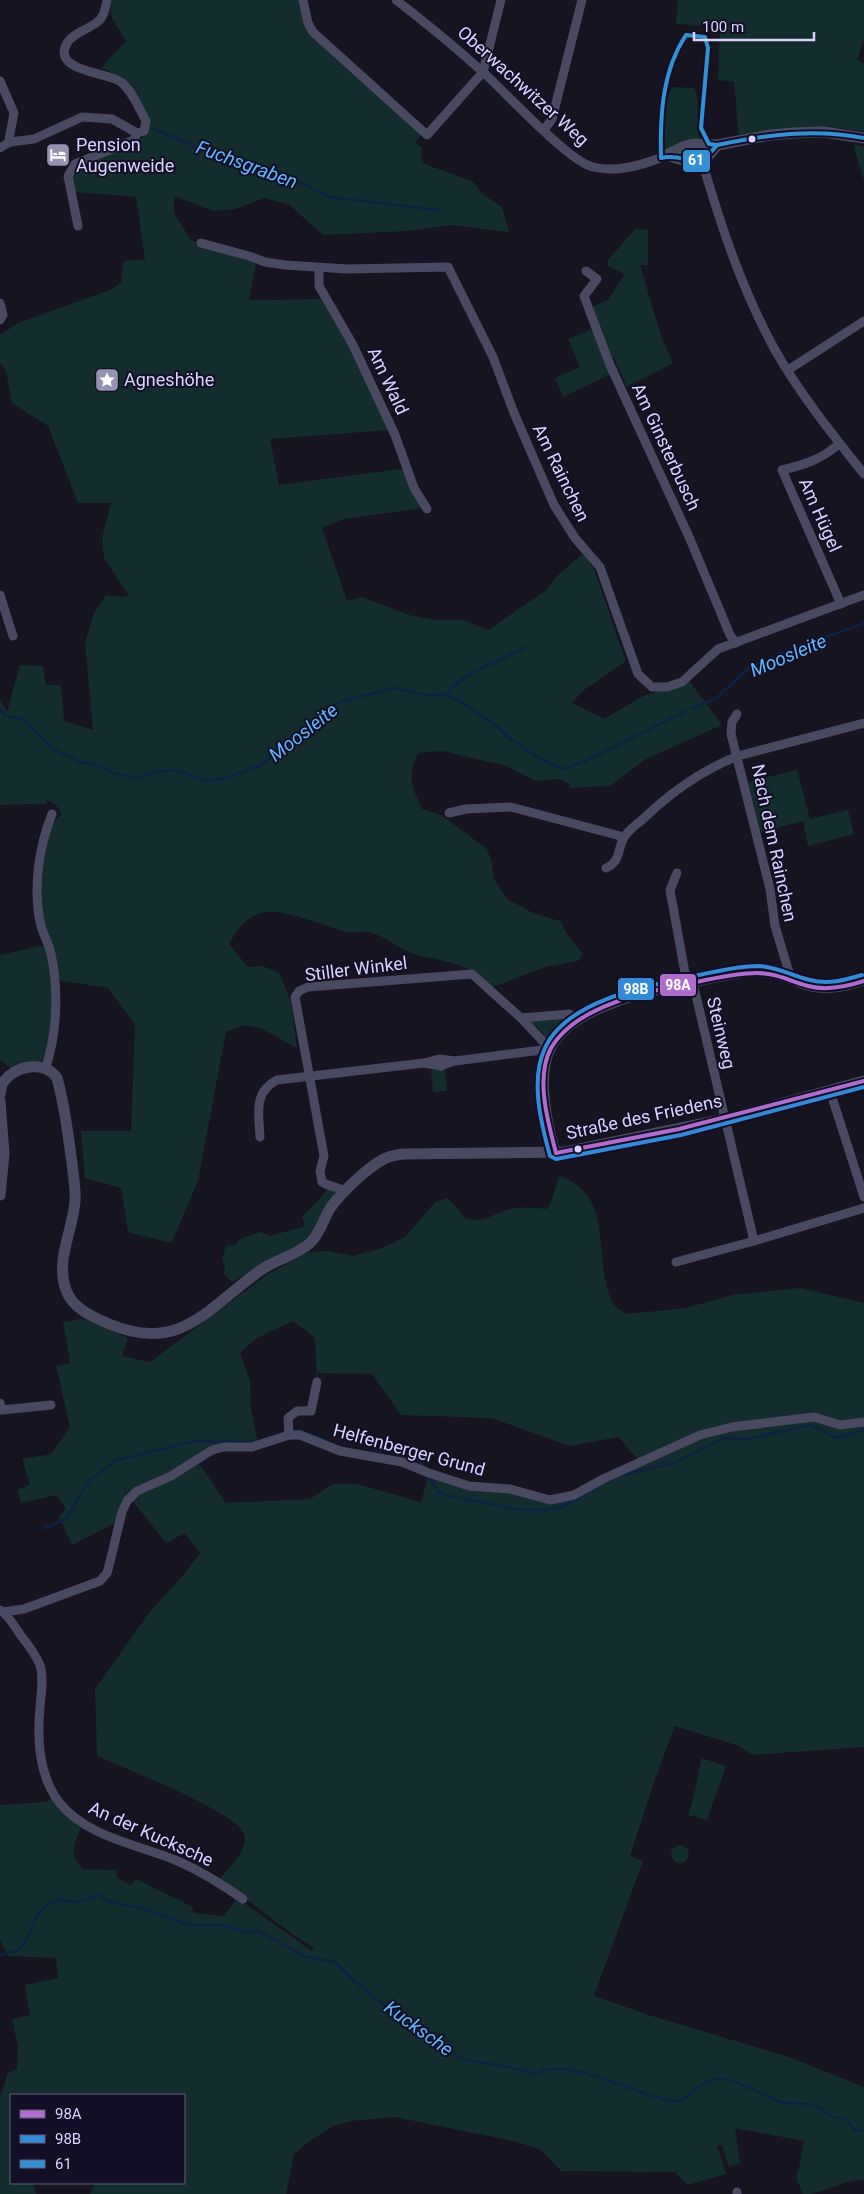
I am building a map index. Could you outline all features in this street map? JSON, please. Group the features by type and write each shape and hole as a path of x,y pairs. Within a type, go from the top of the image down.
{"street":[{"path":"0,148 10,142 34,139 82,117 112,119 137,133 144,131 146,121 123,84 105,74 79,69 71,64 66,57 67,42 93,26 102,16 107,0"},
{"path":"303,0 308,23 313,32 427,135 483,72 500,0"},
{"name":"Oberwachwitzer Weg","path":"396,0 483,72 570,154 591,167 609,170 626,168 693,144 704,143 717,146 770,135 823,132 864,138"},
{"path":"544,130 552,119 582,0"},
{"path":"0,80 14,113 8,139 10,142"},
{"path":"78,226 68,180 70,171 75,164 134,140 137,133"},
{"path":"666,155 690,162 702,161 710,156 717,146"},
{"path":"702,161 732,257 766,332 820,419 864,474"},
{"path":"201,243 265,262 319,268"},
{"name":"Am Rainchen","path":"319,268 385,270 448,267 493,357 514,413 554,505 575,538 600,568 638,674 652,687 667,687 682,682 712,654 736,642"},
{"name":"Am Wald","path":"319,268 319,286 357,353 395,435 414,488 427,509"},
{"name":"Am Ginsterbusch","path":"586,271 597,279 584,296 601,343 690,539 730,636 736,642"},
{"path":"0,303 3,315 0,320"},
{"path":"788,370 864,321"},
{"name":"Am Hügel","path":"839,444 827,455 808,464 782,470 841,604"},
{"path":"0,595 13,636"},
{"path":"736,642 864,595"},
{"name":"Nach dem Rainchen","path":"737,714 730,728 770,889 775,926 791,979"},
{"path":"606,868 613,865 616,861 624,837 659,804 690,781 738,756 864,723"},
{"path":"449,813 466,809 511,807 624,837"},
{"path":"0,1094 3,1082 14,1073 28,1067 46,1067 55,1030 54,978 51,953 40,925 37,891 44,833 52,814"},
{"name":"Steinweg","path":"677,872 670,890 690,984 754,1241"},
{"path":"556,1153 543,1084 550,1050 562,1032 592,1012 649,991 747,973 767,973 819,989 847,986 864,981"},
{"name":"Stiller Winkel","path":"309,1074 295,997 299,991 308,988 472,974 521,1018"},
{"path":"521,1018 569,1014 580,1019"},
{"path":"521,1018 550,1050"},
{"path":"260,1137 259,1106 262,1091 268,1084 277,1080 309,1074 424,1064 441,1066 455,1061 550,1050"},
{"name":"Straße des Friedens","path":"46,1067 57,1078 61,1094 76,1201 62,1269 64,1283 72,1301 86,1312 122,1329 149,1335 170,1333 182,1328 266,1267 293,1254 311,1242 318,1233 331,1207 345,1192 375,1164 394,1155 556,1153 725,1119 864,1081"},
{"path":"309,1074 324,1156 320,1171 322,1182 327,1186 341,1188 345,1192"},
{"path":"312,1088 320,1082 321,1074"},
{"path":"830,1090 864,1197"},
{"path":"0,1101 4,1154 0,1195"},
{"path":"676,1262 864,1208"},
{"path":"289,1435 288,1418 297,1411 311,1411 317,1382"},
{"path":"0,1403 2,1410 51,1405"},
{"name":"Helfenberger Grund","path":"2,1611 24,1609 92,1586 100,1581 107,1573 122,1512 127,1501 137,1491 171,1476 212,1450 252,1447 289,1435 300,1435 349,1453 402,1462 431,1474 469,1486 510,1489 550,1500 574,1495 605,1478 700,1435 732,1427 814,1417 840,1424 864,1422"},
{"name":"An der Kucksche","path":"2,1611 22,1636 40,1666 42,1685 39,1737 45,1776 59,1803 79,1821 127,1845 179,1862 216,1881 243,1899"}],"green space":[{"path":"110,0 302,0 306,24 421,135 415,142 422,148 421,159 425,164 474,182 481,193 502,207 509,232 451,225 408,231 323,235 288,204 264,198 236,209 213,211 174,196 174,213 191,240 249,259 256,264 249,300 321,299 353,353 390,430 270,439 279,485 400,469 403,471 423,508 344,519 322,528 347,601 362,597 409,615 437,620 463,620 488,630 545,591 559,574 584,553 594,569 626,661 584,690 572,703 604,719 643,696 690,682 722,725 646,759 610,786 571,788 569,784 560,779 536,781 506,766 443,751 418,753 412,770 412,782 422,809 441,815 487,849 492,862 494,879 507,899 533,913 560,921 567,934 583,954 578,961 545,967 493,987 465,968 417,955 372,933 346,932 279,912 261,913 250,918 242,925 229,944 248,967 263,966 279,973 291,1001 297,1048 260,1028 244,1025 226,1032 198,1181 172,1242 128,1232 121,1188 85,1178 81,1131 131,1131 135,1025 108,988 56,980 40,909 41,870 50,825 62,814 55,804 47,800 46,804 0,805 0,699 7,712 20,665 43,666 46,685 61,685 64,721 93,730 85,643 94,613 106,595 129,596 104,558 102,538 111,503 78,503 48,426 12,403 6,371 0,363 0,335 18,323 110,290 121,283 124,261 145,259 136,197 75,192 71,176 77,165 140,139 147,133 130,86 122,77 101,68 126,41 112,18"},
{"path":"678,0 864,0 864,38 857,60 864,63 864,132 849,129 817,128 739,136 734,82 718,80 720,27 676,24"},
{"path":"672,87 694,88 697,100 700,138 699,140 668,150 665,148 664,117"},
{"path":"853,144 864,147 864,181"},
{"path":"636,228 648,230 648,265 640,265 661,336 673,363 627,387 614,358 610,359 591,307 608,300 625,274 608,266 608,260"},
{"path":"593,329 611,374 563,397 555,378 580,367 568,339"},
{"path":"797,770 810,819 848,810 854,834 808,846 803,821 761,832 748,782"},
{"path":"45,945 53,1007 51,1041 47,1054 39,1062 12,1069 0,1060 0,955"},
{"path":"567,1016 572,1019 552,1038 543,1037 544,1035 534,1024 531,1025 530,1020"},
{"path":"445,1069 447,1091 433,1092 431,1070"},
{"path":"559,1176 577,1185 589,1197 596,1212 606,1285 613,1304 627,1314 686,1308 732,1295 800,1288 864,1303 864,1747 752,1755 739,1746 675,1726 654,1782 630,1856 643,1861 594,1996 652,2016 789,2057 864,2087 864,2180 856,2180 819,2192 803,2194 796,2178 804,2141 735,2128 740,2163 729,2167 722,2145 717,2146 726,2174 687,2185 675,2172 561,2171 540,2149 513,2141 395,2117 351,2121 333,2126 310,2141 294,2154 286,2194 90,2194 95,2184 185,2184 185,2094 10,2094 10,2184 33,2184 36,2194 0,2194 0,2098 8,2073 17,2069 18,2047 12,2019 30,2015 25,1985 58,1978 56,1958 8,1956 0,1940 0,1805 46,1802 51,1798 82,1825 75,1843 74,1853 78,1864 83,1869 116,1870 117,1878 131,1885 136,1879 191,1906 194,1913 224,1916 237,1898 312,1951 314,1948 292,1934 220,1879 244,1846 244,1834 237,1825 222,1814 177,1791 97,1756 95,1689 151,1610 180,1579 200,1553 185,1533 166,1543 132,1500 115,1523 72,1545 59,1517 66,1509 56,1495 21,1503 17,1490 30,1485 22,1459 51,1454 70,1427 56,1366 70,1363 63,1322 83,1319 128,1338 122,1356 150,1362 268,1274 309,1252 327,1251 353,1256 382,1248 405,1237 435,1202 448,1198 466,1219 473,1220 485,1219 516,1208 547,1209","holes":["293,1321 315,1338 317,1382 318,1373 372,1374 401,1415 491,1418 570,1446 618,1437 641,1463 562,1499 469,1486 429,1473 421,1502 357,1484 333,1484 310,1499 226,1503 194,1456 210,1446 258,1443 251,1409 250,1381 240,1353 257,1338"]},
{"path":"328,1188 338,1192 310,1237 291,1251 270,1260 232,1282 224,1274 225,1266 222,1259 226,1246 235,1245 240,1239 260,1232 270,1236 305,1226 302,1216 319,1200"},
{"path":"702,1758 726,1766 707,1820 688,1815"},
{"path":"676,1845 684,1845 689,1850 687,1861 676,1863 671,1858 671,1850"}],"waterway":[{"name":"Fuchsgraben","path":"154,129 253,170 277,171 311,188"},
{"name":"Fuchsgraben","path":"315,190 330,197 438,210"},
{"name":"Moosleite","path":"691,708 715,699 749,668 777,655 864,623"},
{"path":"446,695 454,686 472,673 524,648"},
{"name":"Moosleite","path":"0,709 5,716 22,719 52,748 79,762 93,764 114,773 136,778 156,772 176,770 207,781 226,778 261,765 336,703 394,688 427,695 446,695 460,701 499,728 509,738 544,761 562,769 583,762 686,711"},
{"path":"621,1475 675,1463 724,1438 748,1439 811,1425 837,1438 864,1430"},
{"path":"293,1430 302,1431 325,1440"},
{"path":"44,1529 66,1519 90,1479 114,1461 195,1441 254,1442"},
{"path":"372,1452 402,1453 421,1463 425,1469"},
{"path":"429,1476 438,1492 445,1495 522,1510 544,1510 562,1507 612,1479"},
{"name":"Kucksche","path":"0,1955 18,1950 24,1945 38,1914 48,1904 59,1900 74,1902 99,1895 107,1901 144,1909 189,1925 221,1925 246,1932 258,1931 307,1957 335,1962 352,1979 412,2028 465,2060 504,2066 536,2074 550,2069 566,2069 585,2073 642,2093 675,2101 686,2098 707,2081 714,2079 728,2080 778,2101 817,2107 831,2116 846,2119 856,2131 864,2130"}],"transit line":[{"name":"61","path":"686,35 705,37 708,48 701,128 709,144 717,145 709,154 696,161 670,157 661,158 662,110 667,79 678,49 686,35"},
{"name":"61","path":"717,145 754,138 808,133 827,133 864,138"},
{"name":"98B","path":"862,975 843,980 823,982 766,967 743,967 658,984 613,997 591,1006 572,1017 556,1031 545,1048 541,1060 538,1074 538,1102 550,1156 556,1159 681,1135 864,1087"},
{"name":"98A","path":"864,981 843,987 822,988 808,986 770,974 757,973 719,977 637,995 596,1010 578,1020 563,1033 551,1048 546,1060 543,1086 544,1100 556,1153 679,1129 864,1081"}],"place":[{"name":"Pension Augenweide","path":"58,155"},
{"name":"Agneshöhe","path":"107,380"}]}
